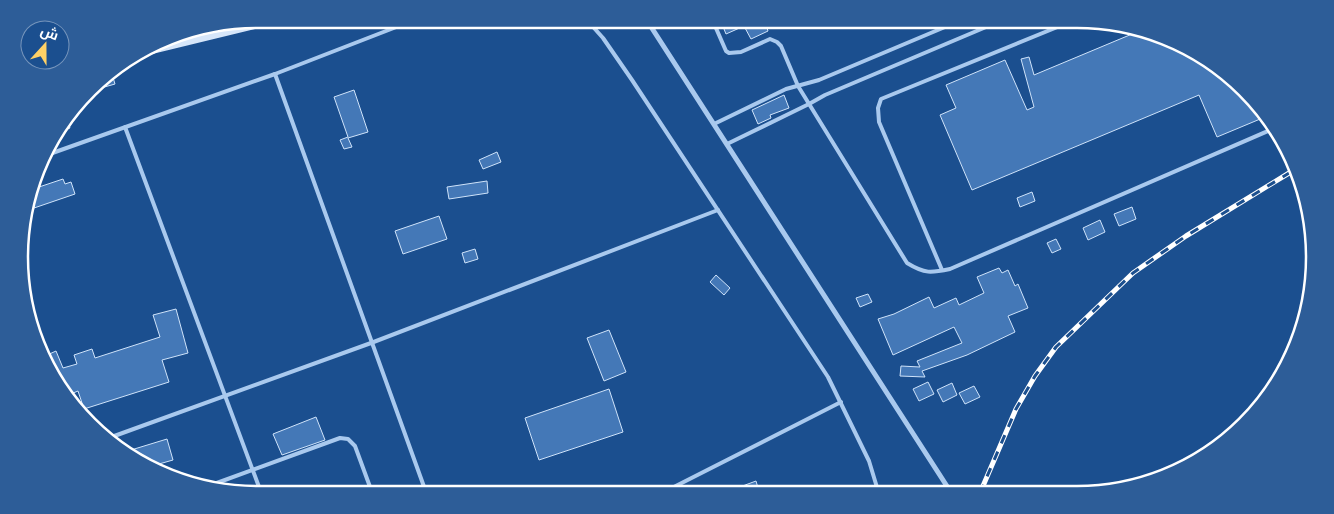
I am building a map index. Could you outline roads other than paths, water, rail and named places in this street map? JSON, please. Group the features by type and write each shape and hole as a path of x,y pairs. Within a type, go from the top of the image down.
{"main road":[{"path":"170,45 237,28"}],"street":[{"path":"652,28 947,486"}],"lane":[{"path":"52,153 274,74 394,28"},
{"path":"594,28 608,45 828,377 870,461 877,486"},
{"path":"716,28 726,51 729,53 741,52 770,39 781,46 798,86 907,263 919,271 930,273 959,265 1269,131"},
{"path":"714,124 786,89 818,80 942,28"},
{"path":"727,144 825,95 984,28"},
{"path":"942,270 879,122 878,108 881,99 1055,28"},
{"path":"274,74 424,486"},
{"path":"125,127 259,486"},
{"path":"114,436 371,343 718,210"},
{"path":"676,486 841,402"},
{"path":"217,483 340,438 348,439 355,446 370,486"}],"railway":[{"path":"983,486 1016,409 1035,376 1056,347 1133,273 1186,236 1290,172"}]}
